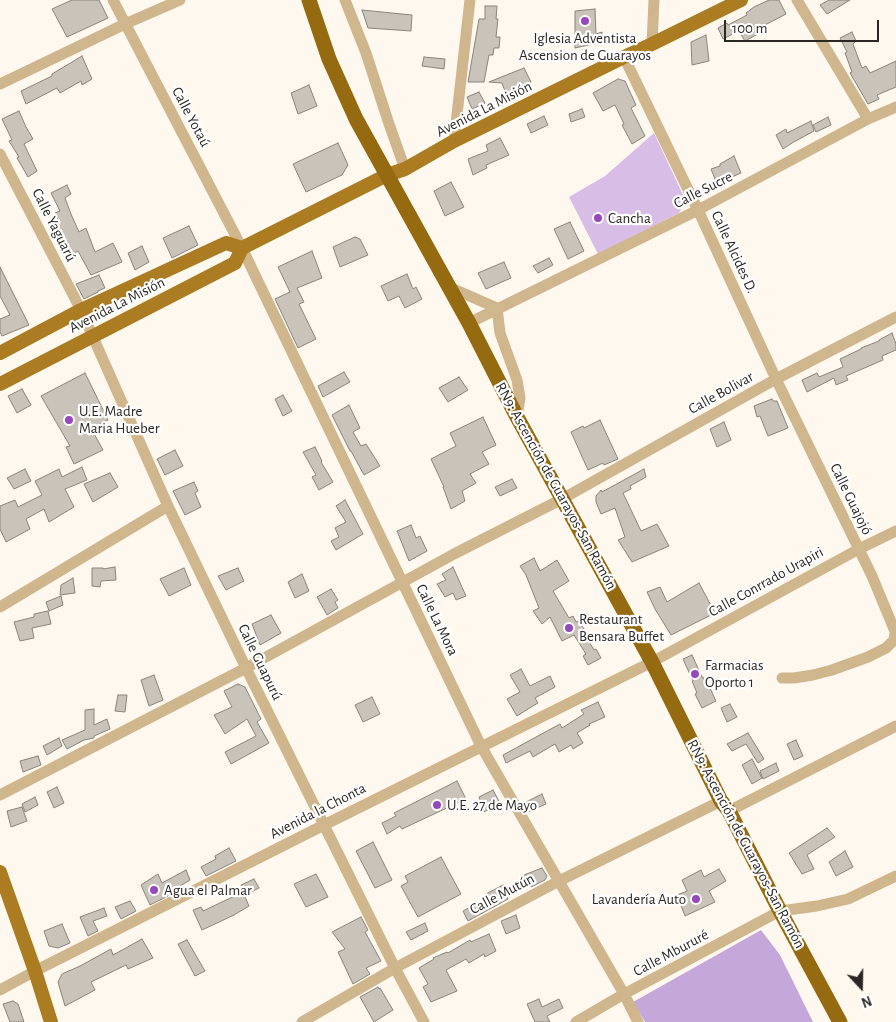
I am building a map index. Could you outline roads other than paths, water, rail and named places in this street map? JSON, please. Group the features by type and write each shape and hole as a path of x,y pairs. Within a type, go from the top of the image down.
{"highway":[{"name":"RN9: Ascención de Guarayos-San Ramón","path":"309,0 330,59 356,119 469,322 517,417 652,662 725,806 840,1022"}],"main road":[{"name":"Avenida La Misión","path":"0,384 235,263 242,248 387,175 406,169 454,142 741,0"},
{"name":"Avenida La Misión","path":"0,353 81,310 226,243 242,248"},
{"path":"0,872 51,1022"}],"street":[{"name":"Calle Yotaú","path":"112,0 242,248"},
{"path":"0,84 125,24 180,0"},
{"path":"345,0 366,53 406,169"},
{"path":"454,142 470,0"},
{"path":"652,44 654,0"},
{"path":"797,0 868,119"},
{"name":"Calle Alcides D.","path":"624,57 698,210 776,379"},
{"name":"Calle Sucre","path":"469,322 698,210 868,119 896,107"},
{"name":"Calle Yaguarú","path":"0,154 81,310"},
{"name":"Calle La Mora","path":"242,248 481,746 624,994 638,1022"},
{"path":"449,287 497,308 500,333 517,380 520,398 517,417"},
{"name":"Calle Guapurú","path":"81,310 168,506 246,668 395,968 424,1022"},
{"name":"Calle Bolivar","path":"0,795 246,668 454,554 562,500 776,379 896,317"},
{"name":"Calle Guajojó","path":"776,379 859,548 896,633"},
{"path":"0,607 168,506"},
{"name":"Calle Conrrado Urapiri","path":"652,662 859,548 896,531"},
{"path":"782,678 813,675 868,658 886,648 894,640 896,633"},
{"name":"Avenida la Chonta","path":"0,990 481,746 652,662"},
{"name":"Calle Mutún","path":"302,1022 395,968 559,881 896,726"},
{"path":"780,911 817,906 848,899 896,876"},
{"name":"Calle Mbururé","path":"576,1022 624,994 780,911"}],"place":[{"name":"Iglesia Adventista Ascension de Guarayos","path":"585,21"},
{"name":"Cancha","path":"598,218"},
{"name":"U.E. Madre Maria Hueber","path":"69,420"},
{"name":"Restaurant Bensara Buffet","path":"569,628"},
{"name":"Farmacias Oporto 1","path":"695,674"},
{"name":"U.E. 27 de Mayo","path":"437,805"},
{"name":"Agua el Palmar","path":"154,890"},
{"name":"Lavandería Auto","path":"696,899"}]}
